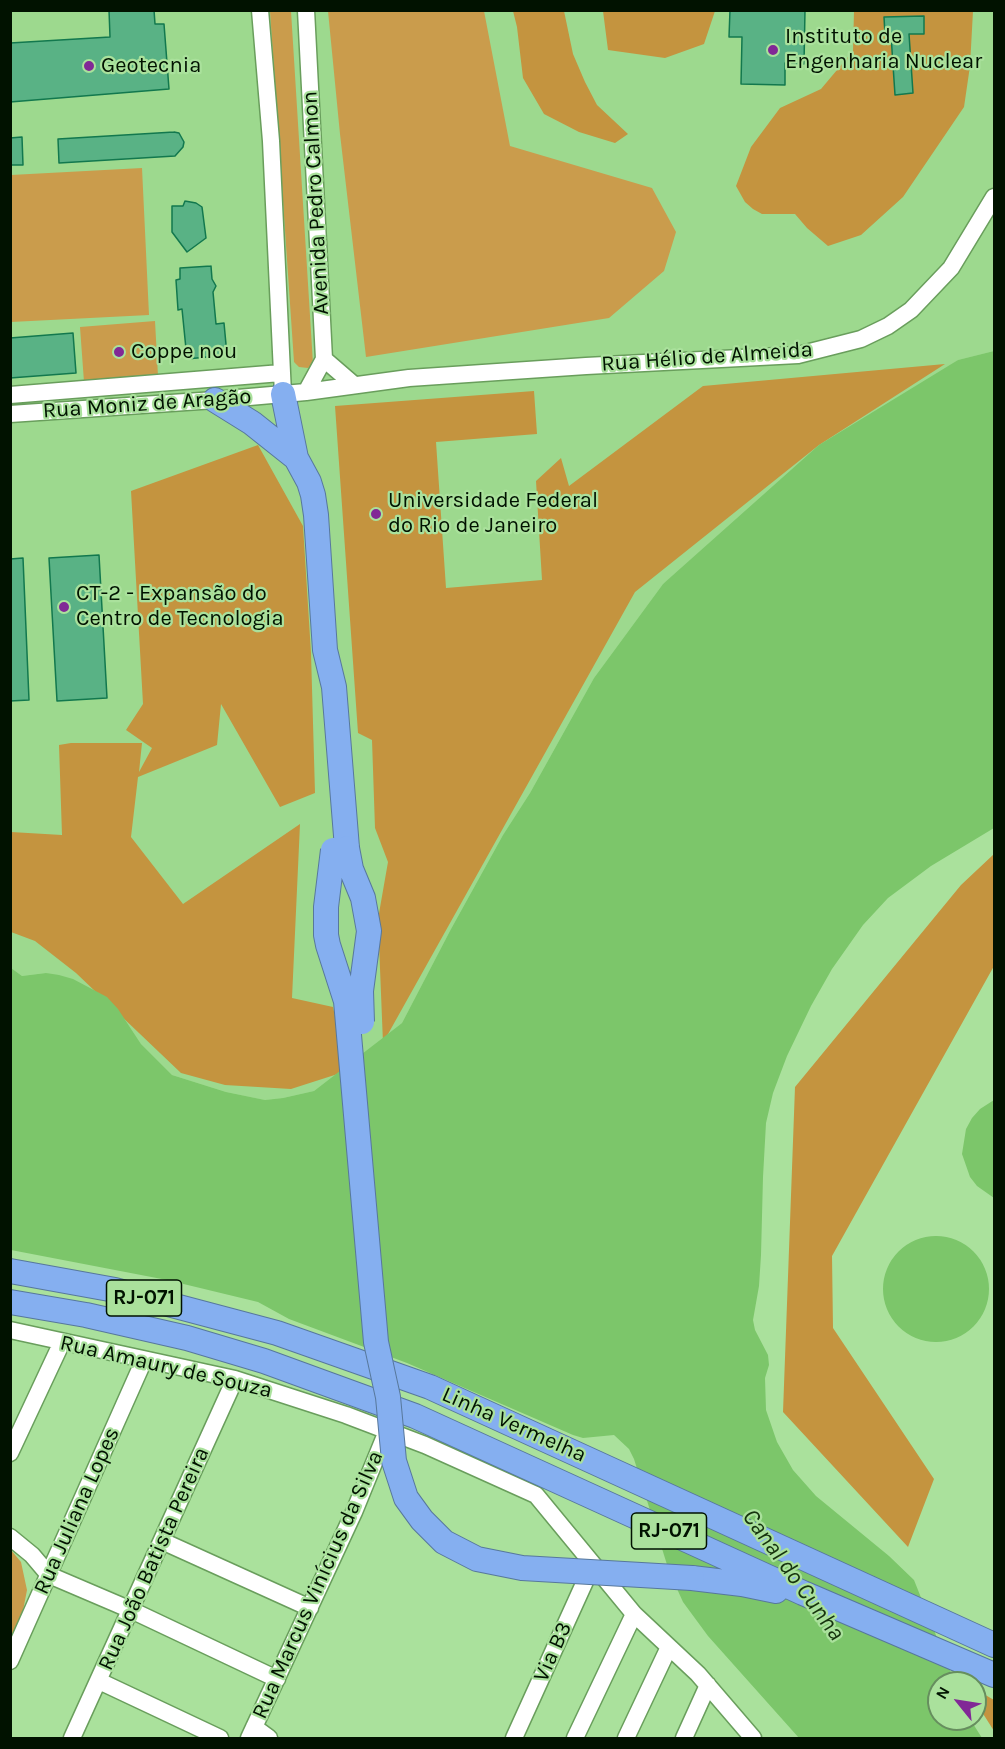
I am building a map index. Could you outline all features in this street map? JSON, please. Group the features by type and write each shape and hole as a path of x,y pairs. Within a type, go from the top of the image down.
{"highway":[{"path":"290,386 296,458"},
{"path":"215,400 252,423 296,458 309,482 315,505 325,650 334,687 333,850 326,907 326,934 344,991 348,1015 376,1342 388,1397 394,1461 406,1498 412,1509 444,1542 465,1554 493,1563 522,1568 640,1574 742,1584 798,1597 847,1612"},
{"path":"334,776 349,860 363,898 369,931 361,1002 390,1341 388,1397"},
{"name":"Linha Vermelha","path":"10,1271 115,1290 277,1333 457,1398 994,1645"},
{"name":"Linha Vermelha","path":"10,1302 187,1338 264,1361 415,1416 847,1612 994,1675"}],"street":[{"name":"Avenida Pedro Calmon","path":"260,10 290,386"},
{"name":"Avenida Pedro Calmon","path":"306,10 324,359"},
{"name":"Rua Hélio de Almeida","path":"290,386 354,384 586,366 798,355 840,345 861,339 888,326 911,310 951,268 994,197"},
{"path":"290,386 324,359 354,384"},
{"name":"Rua Moniz de Aragão","path":"10,395 290,386"},
{"name":"Rua Moniz de Aragão","path":"10,414 215,400 290,386"},
{"name":"Rua Amaury de Souza","path":"10,1330 235,1378 346,1415 425,1445 536,1495 592,1566 634,1614 708,1685 744,1734"},
{"path":"10,1453 62,1342"},
{"name":"Rua Juliana Lopes","path":"10,1661 144,1360"},
{"name":"Rua João Batista Pereira","path":"72,1738 235,1378"},
{"name":"Rua Marcus Vinícius da Silva","path":"251,1733 310,1608 387,1431"},
{"path":"10,1537 32,1555 49,1575 277,1679"},
{"path":"162,1541 310,1608"},
{"name":"Via B3","path":"514,1738 592,1566"},
{"path":"575,1738 634,1614"},
{"path":"626,1738 669,1647"},
{"path":"99,1680 220,1738"},
{"path":"684,1738 708,1685"},
{"path":"251,1733 269,1738"}],"shaded area":[{"path":"603,10 715,11 704,44 665,58 608,50"},
{"name":"Universidade Federal do Rio de Janeiro","path":"11,11 994,11 994,351 958,360 663,584 594,678 530,793 503,835 402,1023 314,1091 265,1100 226,1092 172,1075 141,1044 118,1009 46,973 22,976 11,968"},
{"path":"270,11 291,11 313,364 308,368 299,367 294,362"},
{"path":"328,11 484,11 510,146 652,188 676,232 664,271 609,318 366,357"},
{"path":"513,11 564,11 573,54 585,82 597,105 628,134 615,143 579,132 544,114 523,78"},
{"path":"854,11 973,11 970,66 964,107 903,197 861,235 828,246 795,214 762,214 753,209 745,202 736,186 751,147 780,108 821,89 853,51"},
{"path":"142,168 149,315 11,322 11,175"},
{"name":"Coppe nou","path":"155,321 158,376 84,382 80,327"},
{"path":"945,364 819,445 635,592 383,1043 378,919 388,862 375,828 372,740 358,733 335,406 534,391 537,434 436,442 446,588 542,580 536,481 561,458 569,486 703,386"},
{"path":"258,445 303,526 311,653 315,793 280,807 221,704 217,745 138,777 131,837 183,904 300,824 292,998 333,1007 347,1071 291,1089 225,1085 181,1073 76,973 35,941 11,932 11,832 62,835 59,745 142,743 139,772 152,748 126,730 143,704 131,491"},
{"path":"994,854 994,966 832,1256 833,1328 934,1479 908,1547 783,1412 795,1087 961,885"},
{"path":"11,1550 21,1562 27,1590 22,1616 11,1639"},
{"path":"987,1696 994,1700 994,1731 987,1720"}],"water":[{"name":"Canal do Cunha","path":"994,351 994,828 931,866 888,898 863,925 832,969 811,1006 787,1056 773,1093 766,1123 759,1286 753,1320 755,1330 768,1355 769,1365 765,1378 766,1410 777,1442 793,1470 816,1496 889,1556 914,1580 950,1671 927,1671 927,1731 978,1731 982,1738 799,1738 708,1636 683,1602 669,1571 634,1459 629,1449 614,1435 583,1438 573,1435 407,1363 289,1319 258,1302 167,1280 11,1250 11,968 22,976 46,973 73,979 107,997 118,1009 141,1044 172,1075 226,1092 265,1100 314,1091 402,1023 503,835 530,793 594,678 663,584 819,445 958,360"},
{"path":"994,1100 994,1198 977,1186 970,1177 962,1154 966,1129 972,1118 980,1109"},
{"path":"936,1236 956,1240 973,1252 985,1269 989,1289 985,1309 973,1326 956,1338 936,1342 916,1338 899,1326 887,1309 883,1289 887,1269 899,1252 916,1240"}],"building":[{"name":"Geotecnia","path":"109,10 154,10 155,24 164,24 169,89 10,102 10,43 110,37"},
{"name":"Instituto de Engenharia Nuclear","path":"730,10 805,10 804,64 785,63 785,85 741,84 742,37 729,37"},
{"path":"924,16 924,34 909,34 913,93 895,95 891,35 885,35 884,17"},
{"path":"179,133 184,142 183,147 175,156 59,163 58,139"},
{"path":"22,137 23,165 10,165 10,138"},
{"path":"185,201 202,207 206,238 187,252 172,232 172,206 183,206"},
{"path":"211,266 212,279 216,286 213,292 216,324 224,323 227,355 187,359 182,309 178,310 176,280 180,279 180,268"},
{"path":"73,333 76,373 10,378 10,338"},
{"path":"99,555 107,698 57,701 49,558"},
{"path":"23,558 29,700 10,701 10,559"}],"place":[{"name":"Instituto de Engenharia Nuclear","path":"773,50"},
{"name":"Geotecnia","path":"89,66"},
{"name":"Coppe nou","path":"119,352"},
{"name":"Universidade Federal do Rio de Janeiro","path":"376,514"},
{"name":"CT-2 - Expansão do Centro de Tecnologia","path":"64,607"}]}
